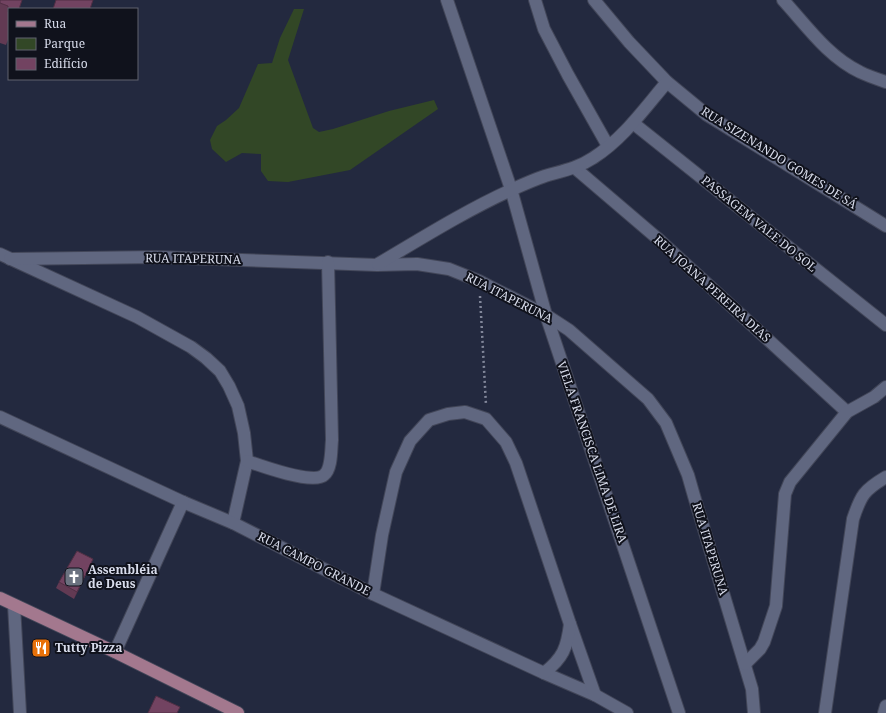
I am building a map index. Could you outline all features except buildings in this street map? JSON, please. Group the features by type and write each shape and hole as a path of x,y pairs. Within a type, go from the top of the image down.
{"main road":[{"path":"0,598 115,652 238,713"}],"street":[{"name":"VIELA FRANCISCA LIMA DE LIRA","path":"447,0 512,189 546,315 680,713"},
{"path":"535,0 544,29 608,146"},
{"name":"RUA SIZENANDO GOMES DE SÁ","path":"594,0 667,82 707,115 837,194 886,226"},
{"path":"783,0 826,48 839,59 859,72 886,82"},
{"path":"377,265 443,225 512,189 545,176 575,168 593,158 633,123 667,82"},
{"name":"PASSAGEM VALE DO SOL","path":"633,123 886,325"},
{"name":"RUA JOANA PEREIRA DIAS","path":"575,168 657,238 847,412"},
{"path":"5,257 137,317 191,347 220,371 238,406 244,433 247,461 234,522"},
{"name":"RUA ITAPERUNA","path":"5,257 156,257 328,262 377,265 417,264 448,269 479,281 546,315 569,330 648,399 666,423 688,475 752,689 754,713"},
{"path":"247,461 280,472 309,478 319,478 325,475 328,470 332,440 328,262"},
{"path":"745,664 760,649 764,642 776,606 785,494 790,482 847,412 874,397 886,387"},
{"path":"373,594 382,535 396,472 410,441 429,420 448,414 465,412 486,419 506,442 516,462 595,695"},
{"name":"RUA CAMPO GRANDE","path":"0,417 183,502 234,522 373,594 595,695 627,713"},
{"path":"825,713 853,519 859,501 865,491 886,477"},
{"path":"115,652 183,502"},
{"path":"14,605 20,713"},
{"path":"544,673 555,664 563,653 570,624"},
{"path":"884,713 886,706"}],"path":[{"path":"479,281 486,419"}],"green space":[{"path":"294,9 304,9 288,60 313,128 319,132 333,129 389,111 434,100 438,109 350,170 288,182 268,181 261,171 261,154 242,153 226,162 212,149 210,140 217,126 239,108 258,64 272,63 280,38"}],"place":[{"name":"Assembléia de Deus","path":"74,577"},
{"name":"Tutty Pizza","path":"41,648"}]}
